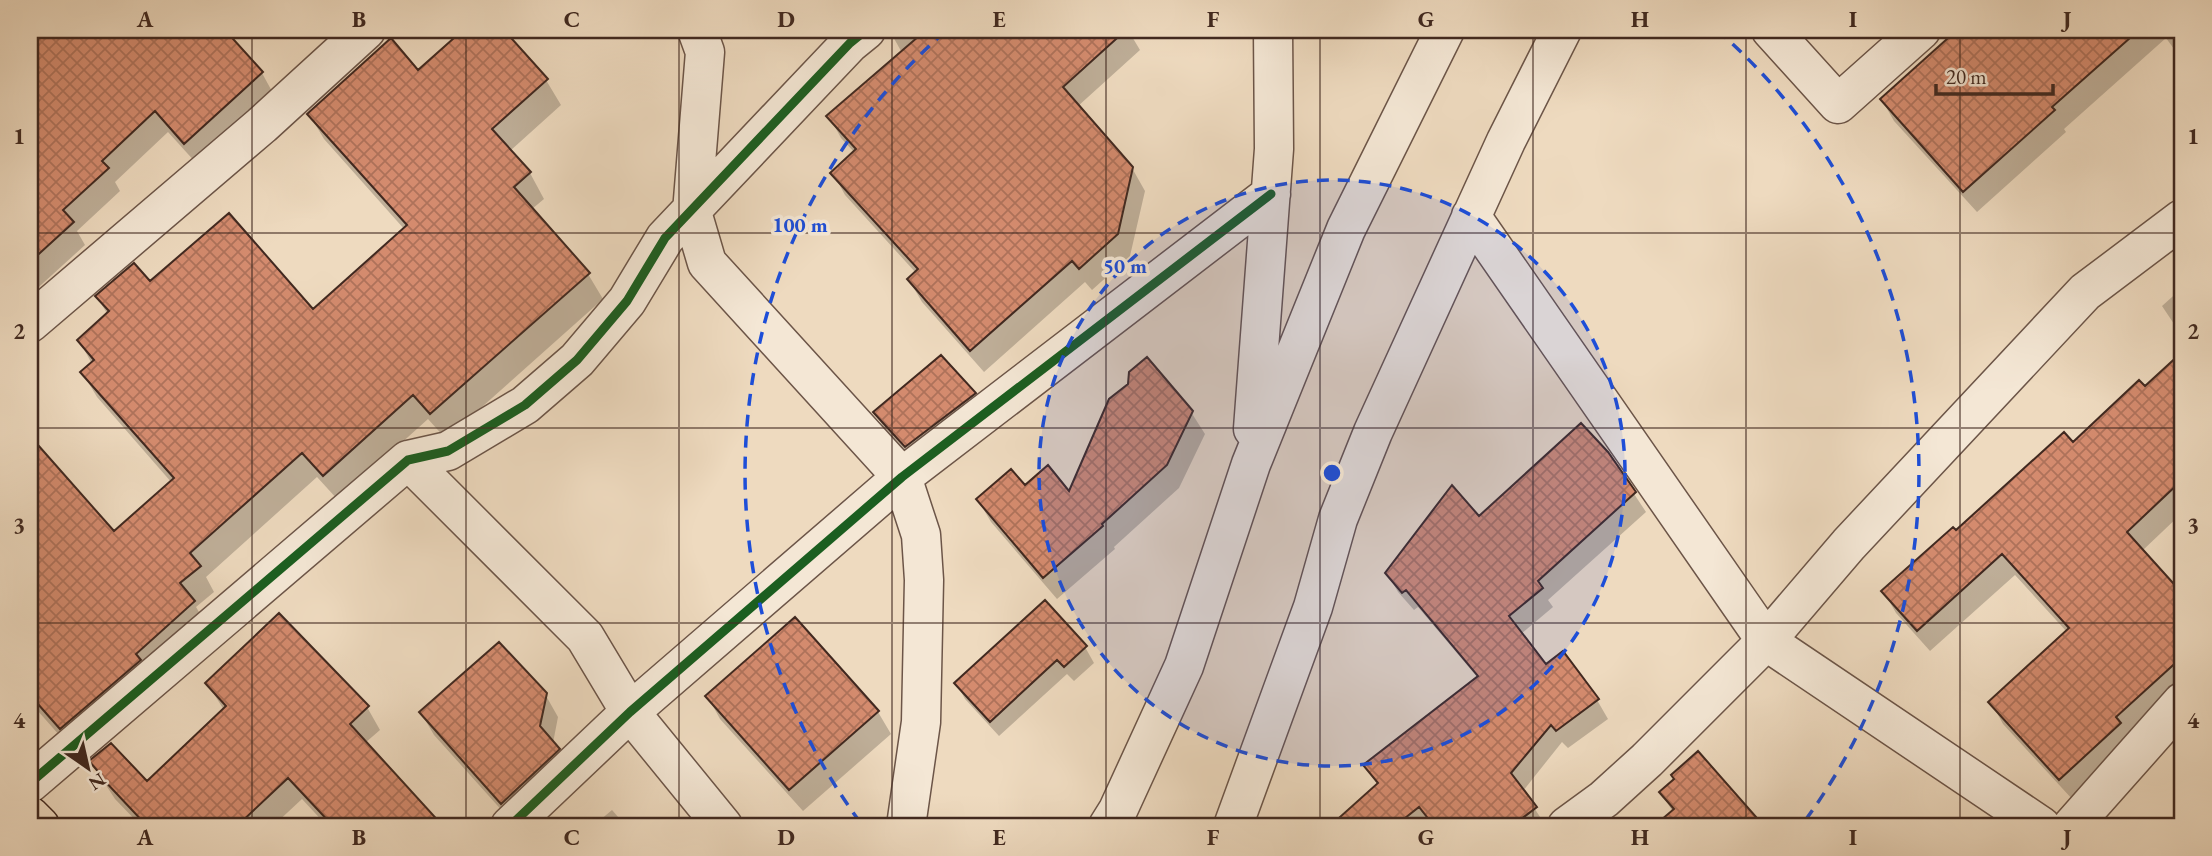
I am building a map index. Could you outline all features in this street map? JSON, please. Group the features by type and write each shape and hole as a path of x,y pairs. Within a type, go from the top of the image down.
{"highway":[{"path":"30,816 40,826"}],"street":[{"path":"30,324 262,125 366,30"},
{"path":"697,30 705,52 692,212 707,263 902,477 920,535 924,580 921,722 906,826"},
{"path":"30,783 408,460 448,451 525,405 577,360 627,301 666,238 850,43 866,30"},
{"path":"1251,464 1274,149 1273,30"},
{"path":"1108,826 1118,810 1184,666 1251,464 1346,229 1445,30"},
{"path":"1233,826 1309,619 1343,507 1373,432 1506,141 1562,30"},
{"path":"1771,30 1838,104 1921,30"},
{"path":"510,826 630,712 902,477 1271,194"},
{"path":"1471,216 1766,640 2041,826"},
{"path":"1567,826 1604,799 1647,760 1766,640 1849,544 2085,292 2182,219"},
{"path":"408,460 586,637 630,712 723,826"},
{"path":"2072,826 2182,702"}],"building":[{"path":"30,30 225,30 263,72 184,144 155,111 102,161 109,168 63,210 74,222 30,262"},
{"path":"463,30 504,30 548,79 492,129 531,172 514,187 590,273 430,414 413,395 323,476 302,453 190,553 201,566 180,583 195,601 136,654 141,660 60,729 30,695 30,436 114,531 174,478 80,372 94,360 77,340 109,311 95,296 134,263 150,281 229,213 313,309 407,225 307,114 391,38 418,70"},
{"path":"926,30 1126,30 1063,87 1133,167 1118,234 1079,269 1072,261 970,351 907,279 918,269 830,173 856,149 826,116"},
{"path":"1957,30 2139,30 2052,107 2055,110 1963,192 1880,99"},
{"path":"2182,352 2182,480 2127,532 2182,593 2182,657 2116,717 2121,723 2059,780 1988,702 2069,628 2002,554 1917,631 1881,591 1953,527 1956,530 2064,432 2073,442 2139,380 2145,386"},
{"path":"941,355 976,393 905,447 873,412"},
{"path":"1147,357 1193,411 1167,465 1043,578 976,499 1011,469 1025,485 1048,465 1069,491 1109,399 1128,384 1129,372"},
{"path":"1581,423 1608,452 1636,492 1538,581 1543,588 1509,616 1546,664 1563,651 1599,699 1556,731 1551,725 1511,773 1537,807 1512,826 1434,826 1419,807 1395,826 1330,826 1378,783 1363,765 1478,676 1406,590 1402,593 1385,573 1452,485 1479,516"},
{"path":"1045,600 1087,646 1064,667 1057,660 990,722 954,683"},
{"path":"279,613 369,706 350,724 443,826 333,826 288,778 237,826 147,826 100,776 89,761 111,743 147,781 226,706 205,683"},
{"path":"795,617 879,711 789,790 705,696"},
{"path":"499,642 547,693 540,726 560,749 501,804 419,712"},
{"path":"1698,751 1764,826 1654,826 1674,809 1659,792 1674,779 1671,775"}],"cycle path":[{"path":"30,783 408,460 448,451 525,405 577,360 627,301 665,238 850,43 866,30"},
{"path":"510,826 630,712 902,477 1271,194"}]}
